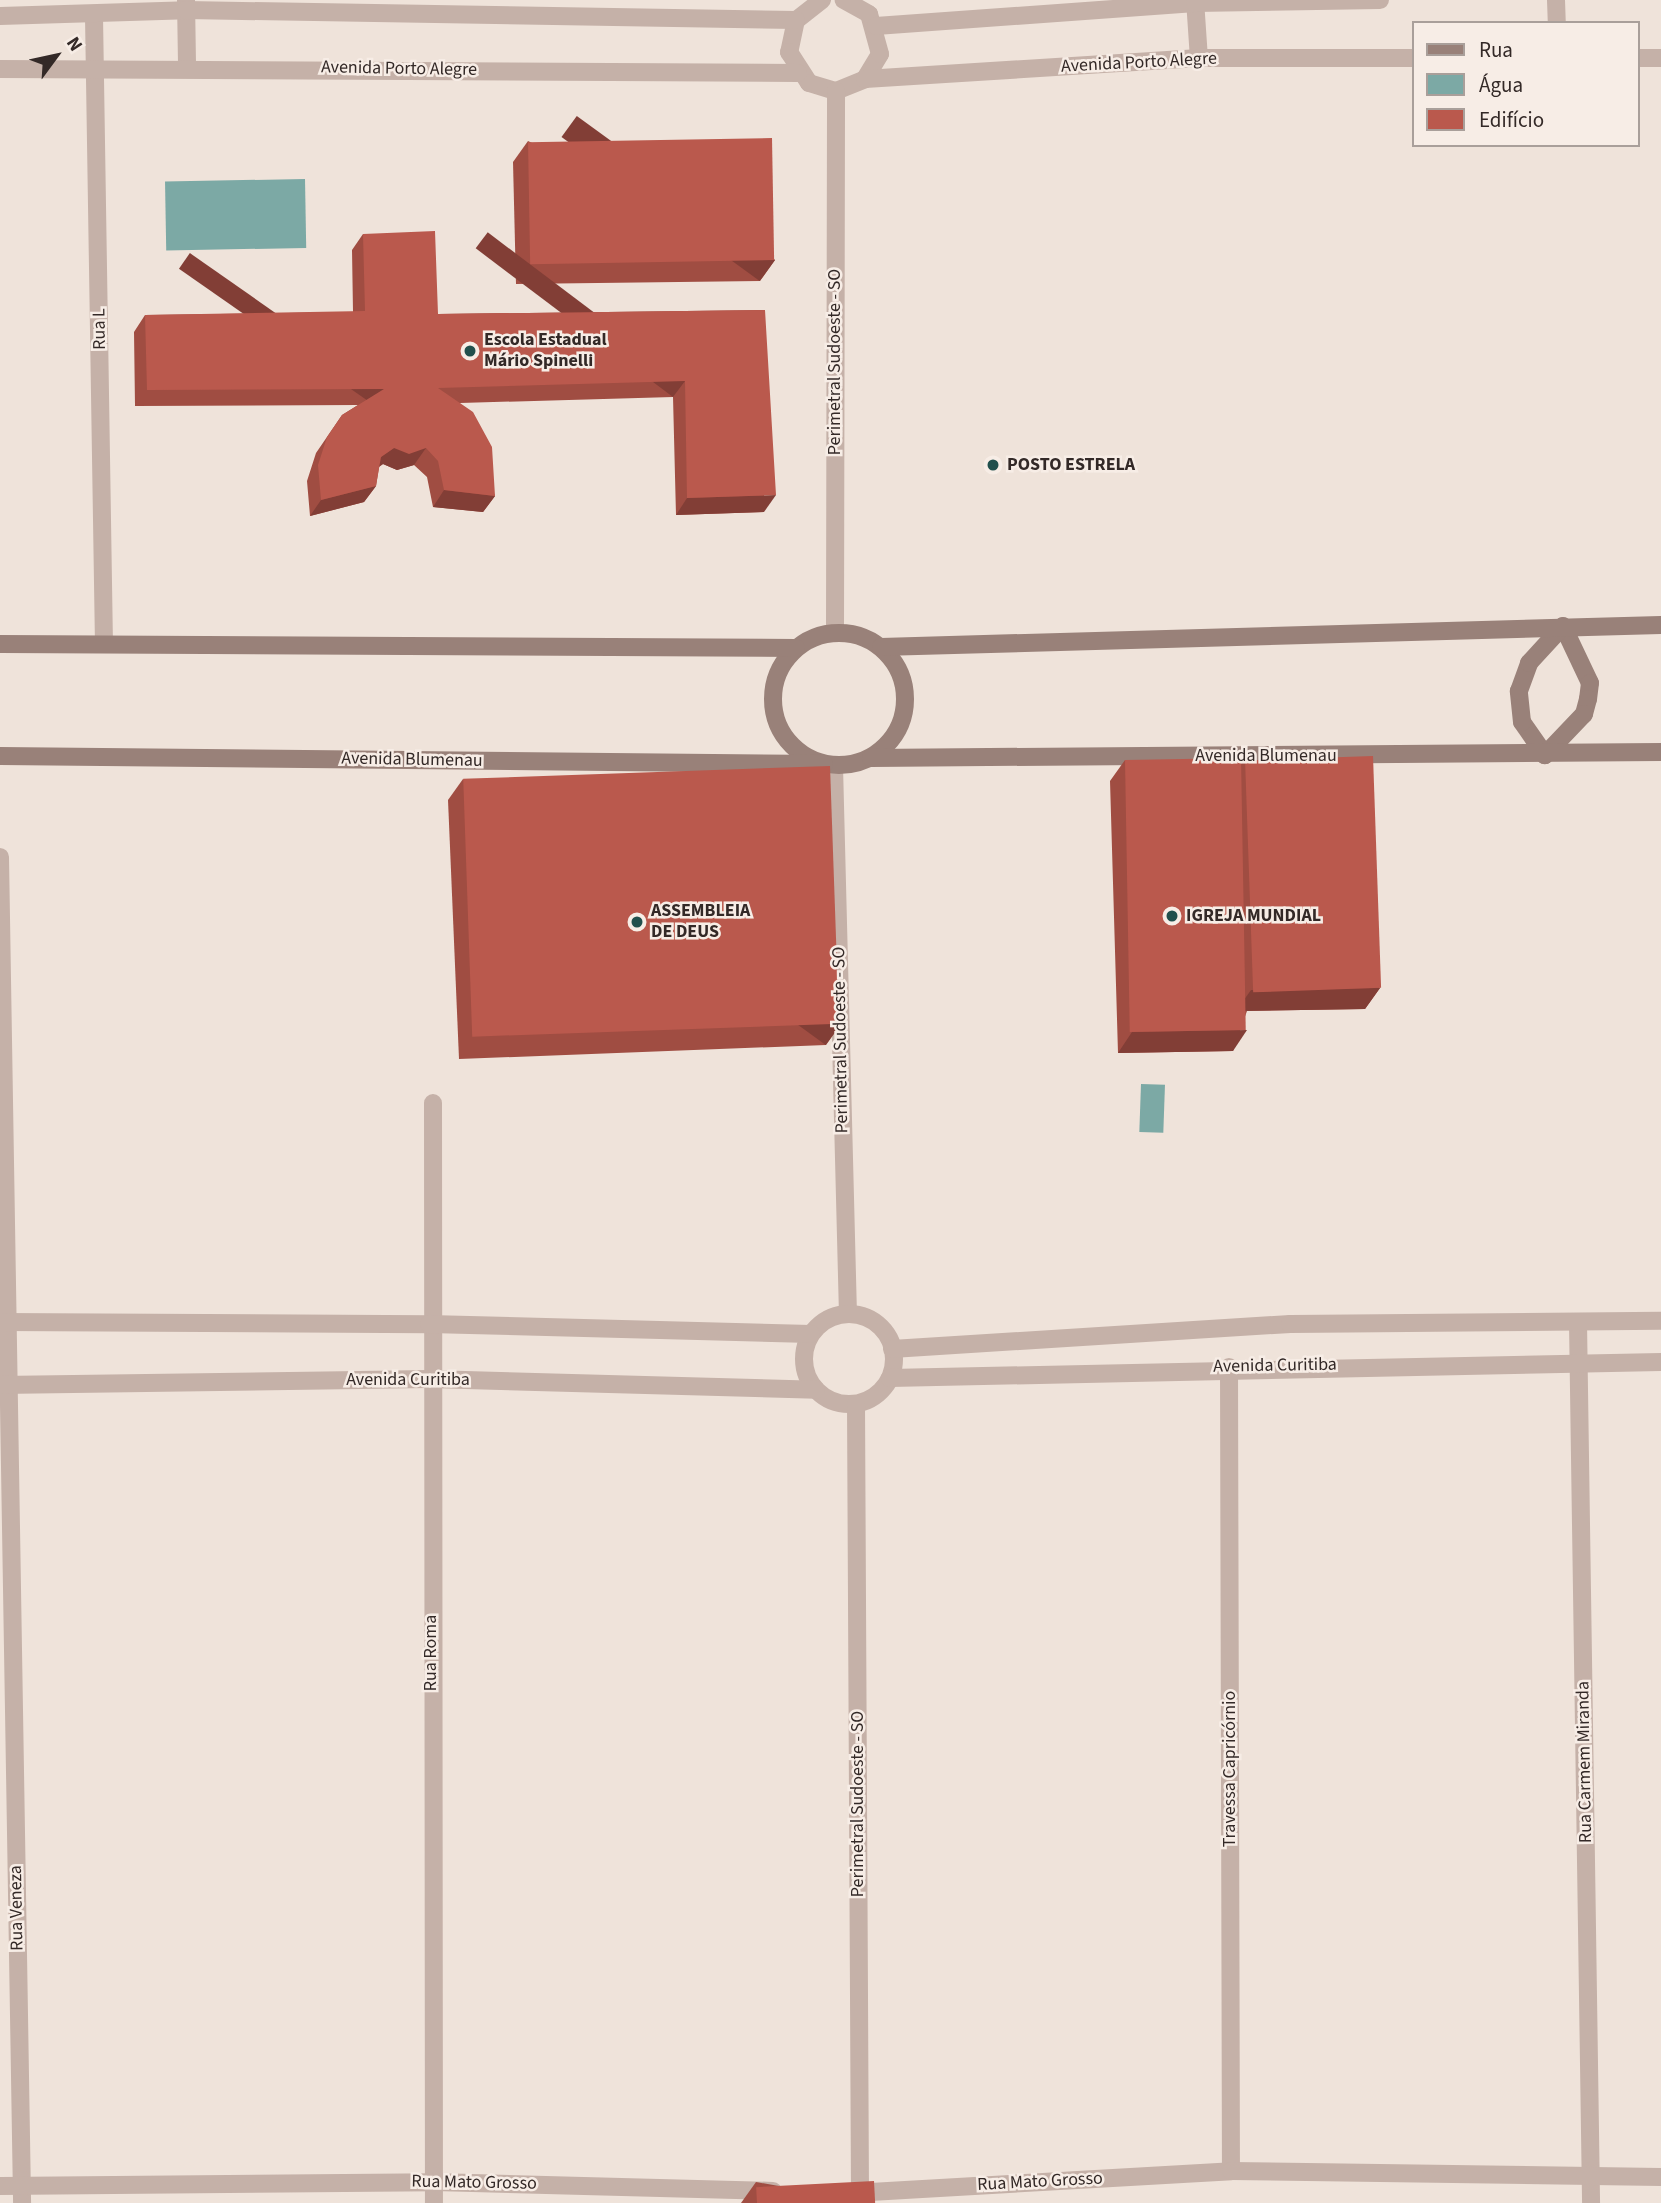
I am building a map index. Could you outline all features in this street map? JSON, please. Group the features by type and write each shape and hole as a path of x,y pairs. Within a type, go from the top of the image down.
{"main road":[{"path":"0,643 796,648 835,633 881,647 1661,625"},
{"path":"1563,626 1590,683 1588,699 1584,714 1545,755 1522,722 1519,691 1529,663 1563,626"},
{"path":"796,648 776,678 775,715 793,746 829,765 871,758 902,721 901,673 881,647"},
{"name":"Avenida Blumenau","path":"871,758 1545,755 1661,752"},
{"name":"Avenida Blumenau","path":"0,756 829,765"}],"street":[{"path":"822,0 796,20 788,41 798,73 836,91 865,79 880,54 876,26 860,6 844,0"},
{"path":"876,26 1195,1 1380,0"},
{"path":"1556,0 1557,21"},
{"path":"1195,1 1199,58"},
{"path":"0,16 94,16 186,5 796,20"},
{"path":"186,5 187,66"},
{"name":"Rua L","path":"94,16 97,68 104,643"},
{"name":"Avenida Porto Alegre","path":"865,79 1199,58 1412,58"},
{"path":"1640,58 1661,58"},
{"name":"Avenida Porto Alegre","path":"0,69 187,66 798,73"},
{"name":"Perimetral Sudoeste - SO","path":"835,633 836,91"},
{"name":"Perimetral Sudoeste - SO","path":"829,765 848,1314"},
{"name":"Rua Veneza","path":"0,857 3,1322 22,2194"},
{"name":"Rua Roma","path":"433,1103 429,1378 435,2203"},
{"path":"3,1322 429,1324 811,1334 848,1314 877,1324 892,1349 890,1378 870,1399 856,1404 816,1390 804,1363 811,1334"},
{"path":"892,1349 1290,1324 1661,1321"},
{"name":"Rua Carmem Miranda","path":"1578,1322 1591,2203"},
{"name":"Avenida Curitiba","path":"890,1378 1229,1367 1578,1360 1661,1362"},
{"name":"Travessa Capricórnio","path":"1229,1367 1231,2171"},
{"name":"Avenida Curitiba","path":"5,1385 429,1378 816,1390"},
{"name":"Perimetral Sudoeste - SO","path":"856,1404 860,2198"},
{"name":"Rua Mato Grosso","path":"832,2192 860,2198 1231,2171 1661,2177"},
{"name":"Rua Mato Grosso","path":"0,2186 22,2194 434,2182 791,2191"}],"water":[{"path":"305,179 306,248 166,250 165,181"},
{"path":"1141,1084 1165,1085 1163,1133 1139,1132"}],"building":[{"path":"772,138 774,260 530,264 528,142"},
{"name":"Escola Estadual Mário Spinelli","path":"435,231 438,314 765,310 776,495 687,498 685,381 438,388 473,412 492,447 495,496 444,490 438,461 426,448 409,454 394,448 381,457 376,486 321,500 318,465 327,437 342,415 384,389 147,390 145,315 365,311 363,234"},
{"path":"1373,756 1381,988 1253,992 1245,760"},
{"name":"IGREJA MUNDIAL","path":"1241,758 1246,1030 1130,1032 1125,760"},
{"name":"ASSEMBLEIA DE DEUS","path":"830,766 839,1024 472,1037 463,779"},
{"path":"874,2181 875,2203 757,2203 756,2187"}],"place":[{"name":"Escola Estadual Mário Spinelli","path":"470,351"},
{"name":"POSTO ESTRELA","path":"993,465"},
{"name":"IGREJA MUNDIAL","path":"1172,916"},
{"name":"ASSEMBLEIA DE DEUS","path":"637,922"}]}
